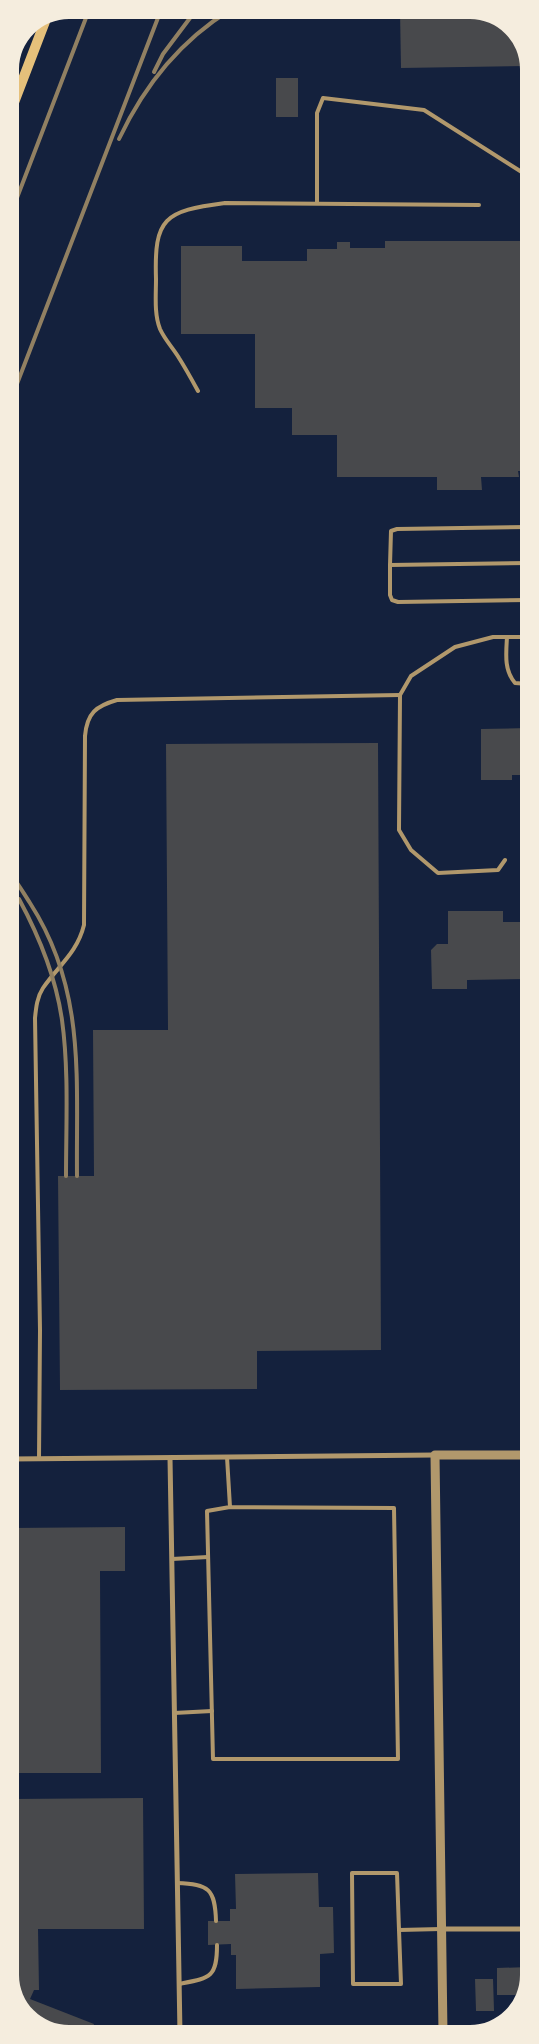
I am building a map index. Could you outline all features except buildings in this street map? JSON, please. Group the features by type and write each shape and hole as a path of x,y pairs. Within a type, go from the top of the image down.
{"main road":[{"path":"19,90 43,26"}],"street":[{"path":"435,1455 443,2025"},
{"path":"19,1459 520,1455"},
{"path":"170,1458 180,2025"},
{"path":"441,1929 520,1929"}],"lane":[{"path":"317,203 317,113 323,98 424,110 520,171"},
{"path":"198,391 160,328 156,305 155,244 158,234 167,221 175,215 208,205 224,203 479,205"},
{"path":"520,527 397,529 391,531 390,536 390,595 392,600 398,602 520,600"},
{"path":"390,565 520,563"},
{"path":"505,860 498,870 438,872 411,850 399,830 400,695 411,676 455,647 493,637 520,637"},
{"path":"506,637 506,664 509,676 515,683 520,683"},
{"path":"39,1459 40,1330 35,1018 37,1002 42,988 80,943 84,925 85,736 86,724 90,714 104,704 117,700 400,695"},
{"path":"227,1457 230,1507"},
{"path":"230,1507 394,1508 398,1759 213,1759 208,1558 207,1510 230,1507"},
{"path":"172,1559 208,1558"},
{"path":"174,1713 212,1711"},
{"path":"352,1873 397,1873 399,1930 401,1984 353,1984 352,1873"},
{"path":"178,1883 198,1883 206,1887 213,1894 216,1904 216,1921"},
{"path":"399,1930 441,1929"},
{"path":"179,1984 207,1979 215,1970 217,1945"}],"railway":[{"path":"19,193 86,19"},
{"path":"19,379 158,19"},
{"path":"154,72 163,54 189,19"},
{"path":"119,139 140,101 165,66 179,50 216,19"},
{"path":"19,885 48,936 61,968 69,1002 74,1035 76,1069 77,1176"},
{"path":"19,899 46,958 56,989 62,1020 66,1078 66,1176"}]}
